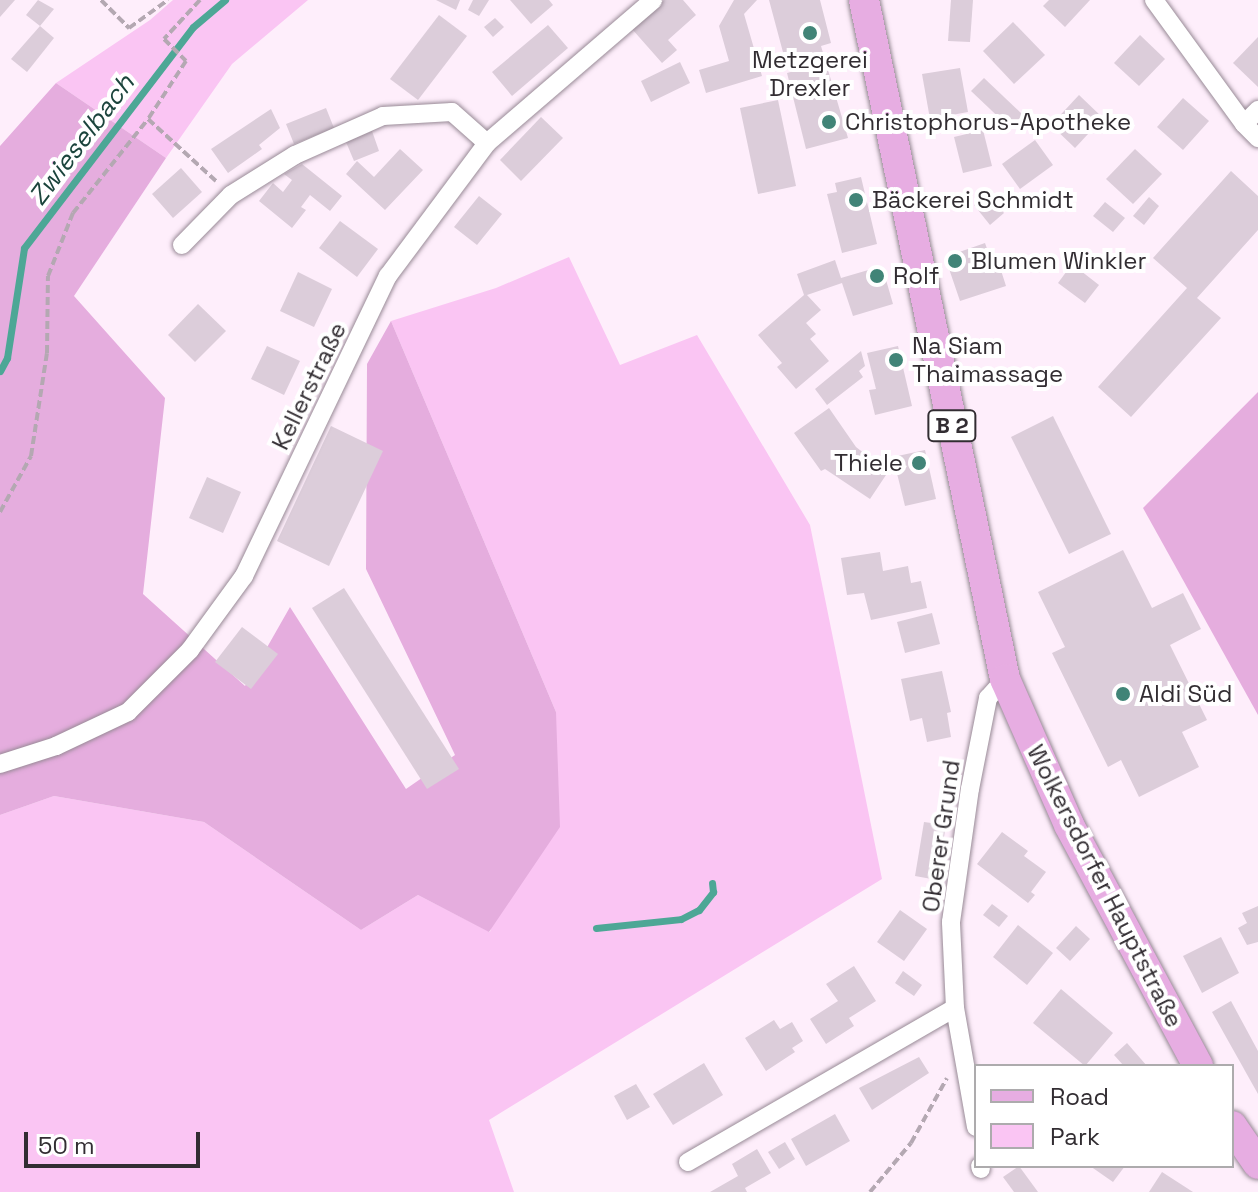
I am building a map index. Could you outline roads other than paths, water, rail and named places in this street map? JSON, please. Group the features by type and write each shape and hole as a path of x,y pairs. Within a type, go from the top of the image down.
{"main road":[{"name":"Wolkersdorfer Hauptstraße","path":"864,0 1005,679 1069,825 1197,1064"},
{"path":"1234,1129 1258,1164"}],"street":[{"name":"Kellerstraße","path":"0,764 56,746 128,712 190,650 244,576 388,276 487,143 653,0"},
{"path":"1154,0 1244,124 1258,138"},
{"path":"1244,124 1258,110"},
{"path":"182,245 231,195 295,155 383,116 452,112 487,143"},
{"name":"Oberer Grund","path":"974,1115 955,1008 951,922 970,789 988,698 1005,679"},
{"path":"688,1162 955,1008"}],"waterway":[{"name":"Zwieselbach","path":"0,371 7,358 24,248 193,27 225,0"},
{"path":"596,928 681,919 699,910 713,892 712,883"}],"place":[{"name":"Metzgerei Drexler","path":"810,33"},
{"name":"Christophorus-Apotheke","path":"829,122"},
{"name":"Bäckerei Schmidt","path":"856,200"},
{"name":"Blumen Winkler","path":"955,261"},
{"name":"Rolf","path":"877,276"},
{"name":"Na Siam Thaimassage","path":"896,360"},
{"name":"Thiele","path":"919,463"},
{"name":"Aldi Süd","path":"1123,694"}]}
